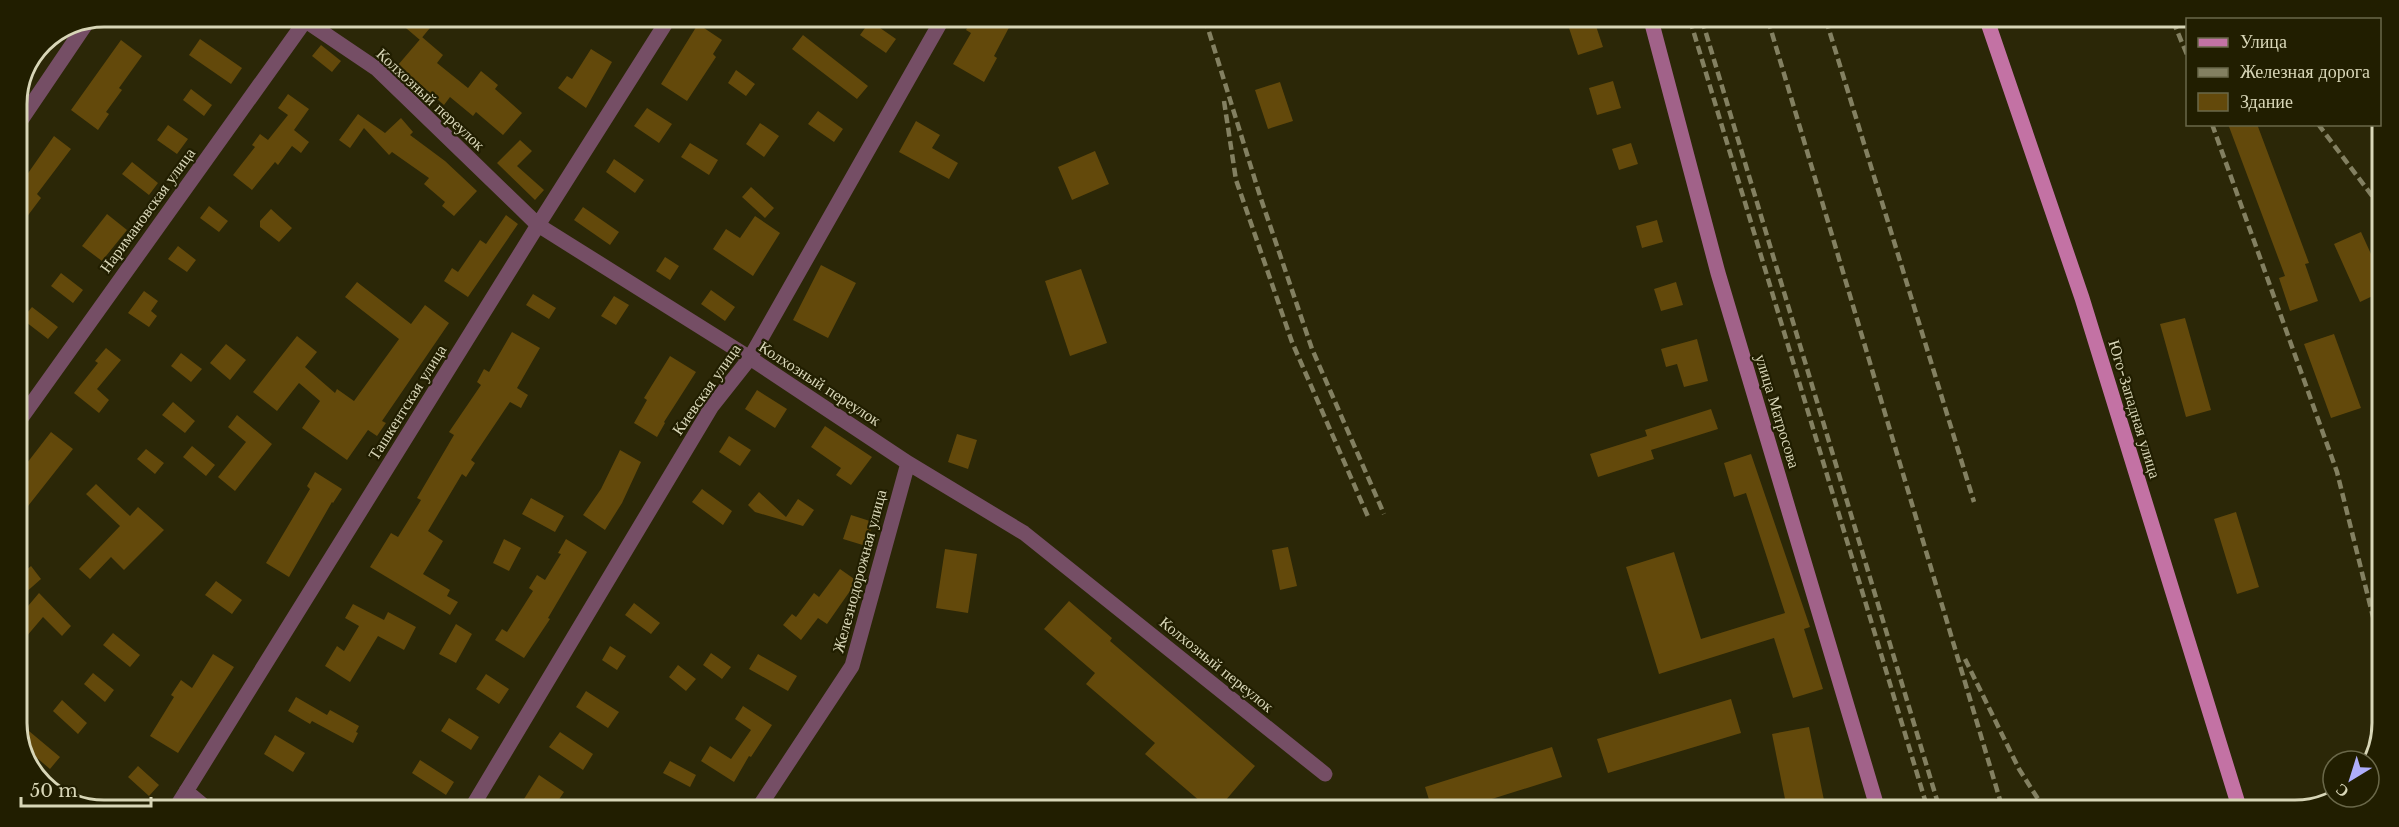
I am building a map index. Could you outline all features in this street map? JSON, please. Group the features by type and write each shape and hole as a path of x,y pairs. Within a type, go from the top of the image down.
{"main road":[{"name":"Юго-Западная улица","path":"1989,27 2082,298 2237,800"}],"street":[{"name":"Наримановская улица","path":"27,410 298,27"},
{"name":"Колхозный переулок","path":"317,27 377,69 538,225 750,358 908,463 1024,533 1325,774"},
{"name":"Ташкентская улица","path":"181,800 663,27"},
{"name":"Киевская улица","path":"476,800 712,406 750,358 937,27"},
{"name":"улица Матросова","path":"1653,27 1718,273 1875,800"},
{"path":"27,111 81,31"},
{"name":"Железнодорожная улица","path":"764,800 852,666 908,463"},
{"path":"186,791 197,800"}],"building":[{"path":"405,27 431,27 420,40"},
{"path":"696,27 702,27 722,40 713,54 716,57 687,101 661,84"},
{"path":"866,27 879,27 896,39 886,53 860,35"},
{"path":"968,27 1009,27 984,82 953,64 971,33 966,30"},
{"path":"1596,27 1603,47 1578,55 1569,28"},
{"path":"803,35 868,86 857,99 792,49"},
{"path":"422,37 443,55 437,63 468,88 481,71 498,85 495,89 522,113 503,135 476,112 473,116 450,97 444,105 398,65"},
{"path":"200,39 242,68 231,84 189,55"},
{"path":"121,40 142,56 119,88 122,90 106,112 109,114 98,130 71,110"},
{"path":"321,45 341,61 332,72 312,56"},
{"path":"591,49 612,62 586,108 558,88 567,76 572,79"},
{"path":"736,70 755,84 746,96 728,83"},
{"path":"1613,81 1621,108 1597,115 1589,88"},
{"path":"1280,82 1293,121 1268,129 1255,90"},
{"path":"191,89 212,105 204,116 183,100"},
{"path":"288,94 309,109 294,130 309,142 301,153 292,146 278,165 275,162 252,190 233,175 255,147 252,145 260,134 268,140 288,115 278,108"},
{"path":"647,108 672,124 659,143 634,126"},
{"path":"818,111 843,129 834,142 808,124"},
{"path":"358,114 385,133 401,118 413,132 410,135 445,161 477,191 454,216 442,206 445,202 424,184 429,178 392,152 389,155 364,128 350,148 339,140"},
{"path":"916,121 940,135 932,148 958,163 949,179 899,152"},
{"path":"760,123 779,136 764,157 746,144"},
{"path":"168,125 188,139 177,154 157,140"},
{"path":"2229,126 2258,126 2309,263 2305,264 2318,301 2290,311 2279,278 2285,276"},
{"path":"54,136 71,149 37,194 41,198 27,217 27,175"},
{"path":"520,140 532,151 517,166 544,190 535,200 497,163"},
{"path":"690,143 718,160 709,175 681,157"},
{"path":"1631,143 1638,164 1619,170 1612,149"},
{"path":"1095,151 1109,184 1072,200 1058,167"},
{"path":"614,159 644,180 635,193 606,172"},
{"path":"132,162 158,183 149,195 122,174"},
{"path":"751,187 774,208 765,218 742,197"},
{"path":"209,206 228,221 219,232 200,218"},
{"path":"583,207 619,232 610,245 574,220"},
{"path":"271,209 292,228 279,242 260,227 260,221"},
{"path":"107,214 127,230 102,261 82,246"},
{"path":"506,215 518,224 468,297 444,281 452,268 458,272 480,240 486,244"},
{"path":"755,216 780,233 753,276 713,249 726,229 740,238"},
{"path":"1657,220 1663,242 1642,248 1636,226"},
{"path":"2361,232 2372,256 2372,296 2360,302 2334,244"},
{"path":"178,246 196,260 187,272 168,259"},
{"path":"665,257 679,266 670,280 656,271"},
{"path":"821,265 856,283 828,338 793,320"},
{"path":"1081,269 1107,343 1070,356 1045,281"},
{"path":"61,273 83,290 73,303 51,286"},
{"path":"357,282 411,324 425,305 449,323 382,421 386,423 377,436 368,430 347,460 302,428 320,401 299,383 277,411 253,392 297,336 317,352 305,367 335,393 337,389 354,401 399,339 345,297"},
{"path":"1676,282 1683,305 1661,311 1654,289"},
{"path":"711,290 735,307 725,321 701,304"},
{"path":"144,291 158,301 151,311 157,316 149,327 128,313"},
{"path":"533,294 556,308 549,319 526,305"},
{"path":"614,296 629,305 616,325 601,316"},
{"path":"32,307 58,327 48,339 27,323 27,313"},
{"path":"2185,318 2211,410 2186,417 2160,324"},
{"path":"512,332 540,348 517,388 528,395 521,408 510,402 471,460 475,463 466,477 462,474 428,531 443,541 423,574 450,590 447,596 458,602 450,615 370,567 391,533 398,537 421,500 417,498 454,435 449,432 481,385 477,382 484,369 489,372"},
{"path":"2334,334 2361,408 2331,418 2304,344"},
{"path":"1697,339 1708,381 1684,387 1677,364 1666,367 1661,349"},
{"path":"226,344 246,360 230,380 210,363"},
{"path":"106,348 121,360 97,389 109,400 99,413 74,393 98,363 95,361"},
{"path":"181,353 202,369 191,382 171,366"},
{"path":"670,356 696,372 657,437 634,423 647,400 644,398"},
{"path":"757,390 787,409 775,428 745,409"},
{"path":"173,402 195,421 185,433 162,415"},
{"path":"1711,409 1718,429 1651,450 1654,459 1598,477 1590,454 1647,436 1645,430"},
{"path":"237,415 272,444 235,491 218,477 246,442 228,427"},
{"path":"825,426 872,457 851,485 836,475 841,468 811,447"},
{"path":"51,432 73,449 27,507 27,463"},
{"path":"957,434 977,440 968,469 948,462"},
{"path":"729,436 751,450 740,466 719,452"},
{"path":"192,446 215,465 206,476 183,457"},
{"path":"146,449 164,463 155,474 137,459"},
{"path":"620,450 641,462 622,503 605,530 583,515 601,489"},
{"path":"1751,454 1810,627 1804,629 1823,689 1793,698 1774,638 1659,674 1626,567 1674,552 1701,639 1785,613 1746,493 1734,497 1724,463"},
{"path":"315,472 342,489 332,502 289,577 266,563 310,489 307,486"},
{"path":"96,484 130,516 138,507 164,530 124,570 111,557 90,579 79,569 120,526 86,494"},
{"path":"702,489 732,511 723,525 692,502"},
{"path":"759,492 786,517 798,499 814,510 803,526 755,512 748,505"},
{"path":"531,498 564,516 555,532 522,514"},
{"path":"2236,512 2259,587 2237,594 2214,519"},
{"path":"851,515 873,522 866,546 843,539"},
{"path":"504,539 521,548 509,571 493,563"},
{"path":"566,539 587,552 548,618 550,619 524,658 495,640 502,629 507,632 533,591 529,588 537,575 545,580 561,554 558,553"},
{"path":"1288,547 1297,586 1280,590 1272,550"},
{"path":"945,549 977,554 968,613 936,608"},
{"path":"31,566 41,579 27,591 27,569"},
{"path":"840,569 857,581 827,624 818,618 801,640 783,625 792,614 796,617 814,593 819,597"},
{"path":"216,581 242,600 232,614 205,595"},
{"path":"39,593 71,626 62,636 43,617 27,636 27,607"},
{"path":"1069,601 1112,638 1110,641 1255,766 1226,800 1199,800 1145,754 1155,743 1086,684 1095,673 1044,629"},
{"path":"634,603 660,623 651,634 625,615"},
{"path":"353,604 384,620 388,612 416,627 404,650 378,636 350,682 325,666 337,646 344,651 359,626 345,618"},
{"path":"456,624 472,634 456,663 439,654"},
{"path":"113,633 140,655 130,667 103,645"},
{"path":"610,646 626,656 617,670 602,660"},
{"path":"711,653 731,667 722,679 703,665"},
{"path":"213,654 234,667 178,753 150,736 174,697 171,695 181,680 192,688"},
{"path":"758,654 797,676 788,691 749,669"},
{"path":"678,665 696,679 686,691 669,677"},
{"path":"93,673 114,690 105,702 84,684"},
{"path":"486,674 509,689 499,704 476,689"},
{"path":"586,691 619,712 608,728 576,707"},
{"path":"296,697 327,715 330,710 359,726 353,743 312,721 310,724 288,711"},
{"path":"1731,699 1741,733 1608,773 1597,739"},
{"path":"62,700 87,723 78,734 53,711"},
{"path":"743,706 772,725 751,757 749,756 734,782 701,761 710,746 731,759 751,730 735,719"},
{"path":"449,718 479,737 471,750 441,731"},
{"path":"1809,727 1824,800 1785,800 1772,734"},
{"path":"27,729 60,757 50,769 35,756"},
{"path":"560,732 593,754 583,770 549,747"},
{"path":"275,735 305,753 293,772 264,754"},
{"path":"1552,747 1562,777 1489,800 1429,800 1425,787"},
{"path":"420,760 454,782 446,795 412,773"},
{"path":"670,761 696,775 690,787 663,773"},
{"path":"138,766 159,785 149,796 128,777"},
{"path":"539,775 564,792 559,800 523,800"}],"railway":[{"path":"1207,27 1260,196 1312,349 1384,514"},
{"path":"1692,27 1925,800"},
{"path":"1704,27 1937,800"},
{"path":"1770,27 2000,800"},
{"path":"1828,27 1974,502"},
{"path":"2176,27 2186,52"},
{"path":"1224,101 1236,180 1292,342 1369,519"},
{"path":"2213,126 2337,472 2372,613"},
{"path":"2320,126 2372,196"},
{"path":"1965,659 2019,769 2039,800"}]}
